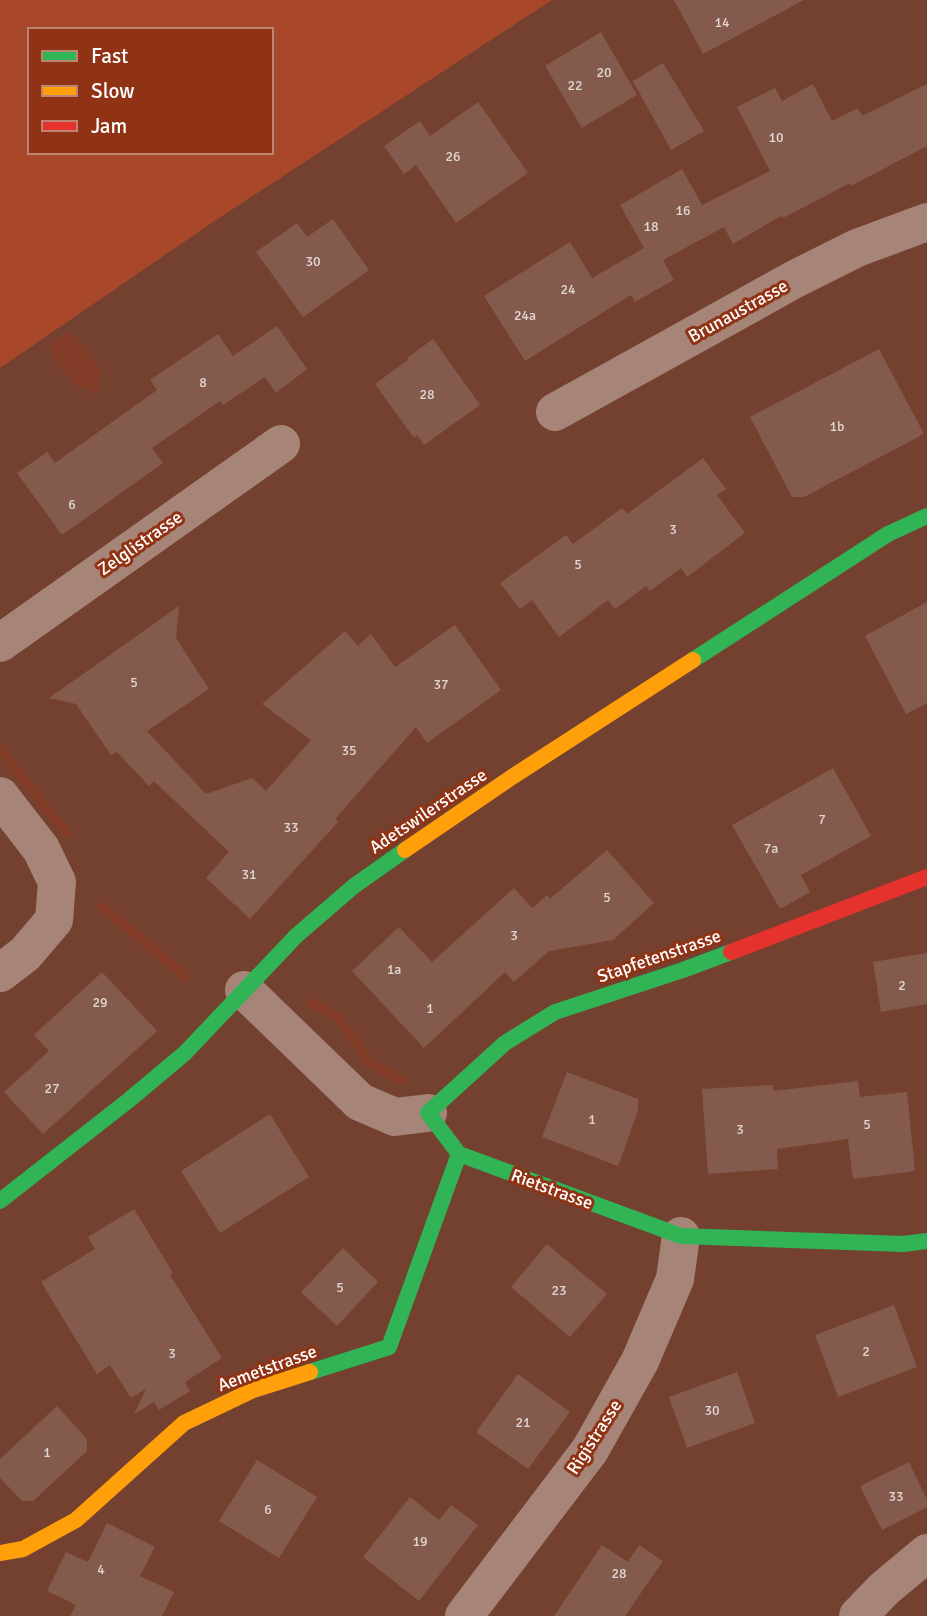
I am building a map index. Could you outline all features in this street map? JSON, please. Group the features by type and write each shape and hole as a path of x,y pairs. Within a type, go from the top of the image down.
{"street":[{"name":"Brunaustrasse","path":"555,411 795,279 857,248 927,222"},
{"name":"Zelglistrasse","path":"0,643 281,444"},
{"name":"Adetswilerstrasse","path":"0,1201 185,1053 296,936 354,886 512,777 888,534 927,516"},
{"path":"0,796 41,849 57,882 54,920 25,954 0,973"},
{"name":"Stapfetenstrasse","path":"428,1113 505,1042 555,1012 683,970 927,877"},
{"path":"244,990 359,1102 396,1117 428,1113 459,1154"},
{"name":"Rietstrasse","path":"459,1154 681,1236 903,1244 927,1241"},
{"name":"Aemetstrasse","path":"0,1553 23,1549 76,1520 184,1423 253,1390 389,1347 459,1154"},
{"name":"Rigistrasse","path":"464,1616 590,1450 640,1361 675,1279 681,1236"},
{"path":"858,1616 884,1589 927,1553"}],"shaded area":[{"path":"0,0 552,0 213,222 0,368"},
{"path":"65,333 75,336 101,369 101,378 97,382 99,390 94,394 86,387 81,390 78,388 51,355 50,344"}],"building":[{"path":"674,0 804,0 703,54"},
{"path":"601,32 637,95 582,128 545,66"},
{"path":"663,63 704,131 671,150 633,81"},
{"path":"813,84 832,121 858,108 862,116 927,84 927,146 851,186 850,183 783,218 781,216 733,244 724,227 663,260 674,280 635,302 631,295 525,361 484,296 570,242 592,278 644,248 620,205 682,169 702,205 770,171 737,107 775,88 782,101"},
{"path":"478,102 528,173 456,223 416,165 404,174 384,146 420,121 430,136"},
{"path":"333,219 369,270 303,317 256,252 297,223 307,237"},
{"path":"277,326 307,369 276,393 265,377 223,405 220,401 152,448 163,463 62,535 17,473 47,452 55,463 157,390 150,380 218,334 233,356"},
{"path":"433,339 480,405 424,445 417,435 414,438 375,384"},
{"path":"879,349 924,434 804,497 792,497 750,417"},
{"path":"703,458 726,489 717,495 745,533 687,577 681,568 650,591 646,586 615,609 608,600 559,637 532,600 520,609 500,583 566,535 573,544 622,508 627,514"},
{"path":"927,602 927,703 906,714 865,636"},
{"path":"179,606 176,638 209,689 147,731 206,794 252,778 266,791 311,740 262,704 345,631 358,646 371,634 395,667 455,625 501,690 427,743 416,727 335,819 338,822 250,919 206,878 229,852 154,781 149,786 117,752 111,755 76,704 49,698"},
{"path":"833,768 871,836 801,875 810,892 780,909 732,825"},
{"path":"607,850 654,903 613,940 549,951 514,982 505,972 424,1048 352,971 399,927 432,962 514,888 532,908 547,895 550,899"},
{"path":"927,953 927,1004 881,1012 873,962"},
{"path":"102,972 157,1031 43,1134 4,1092 49,1051 34,1035"},
{"path":"567,1072 638,1099 638,1111 618,1166 542,1137"},
{"path":"858,1081 860,1097 907,1092 915,1171 853,1179 848,1139 777,1149 778,1169 708,1174 702,1089 773,1085 773,1091"},
{"path":"270,1114 309,1177 220,1233 181,1171"},
{"path":"134,1209 173,1273 170,1275 222,1358 185,1382 190,1391 159,1410 154,1402 134,1414 146,1389 131,1398 110,1365 97,1374 41,1282 95,1249 88,1237"},
{"path":"547,1244 607,1294 570,1337 511,1287"},
{"path":"343,1248 378,1282 337,1326 301,1292"},
{"path":"894,1305 917,1367 838,1397 815,1335"},
{"path":"737,1372 755,1423 687,1448 669,1397"},
{"path":"518,1374 570,1412 528,1469 476,1432"},
{"path":"57,1406 87,1439 87,1451 33,1501 22,1501 0,1478 0,1459"},
{"path":"257,1460 317,1497 279,1558 219,1521"},
{"path":"909,1462 927,1500 927,1507 882,1530 860,1486"},
{"path":"410,1497 439,1520 451,1505 478,1525 419,1601 363,1557"},
{"path":"107,1523 155,1547 140,1576 174,1592 162,1616 70,1616 76,1605 47,1591 66,1552 88,1562"},
{"path":"602,1545 628,1562 639,1545 663,1561 625,1616 554,1616"}],"waterway":[{"path":"0,749 66,833"},
{"path":"103,907 185,976"},
{"path":"311,1003 337,1016 370,1063 401,1080"}],"traffic: fast":[{"path":"693,660 888,534 927,516"},
{"path":"0,1201 185,1053 296,936 354,886 405,850"},
{"path":"731,952 555,1012 505,1043 428,1113 459,1154 681,1236 903,1244 927,1241"},
{"path":"310,1372 389,1347 459,1154"}],"traffic: slow":[{"path":"405,850 693,660"},
{"path":"0,1553 23,1549 76,1520 184,1423 253,1390 310,1372"}],"traffic: jam":[{"path":"731,952 927,877"}]}
